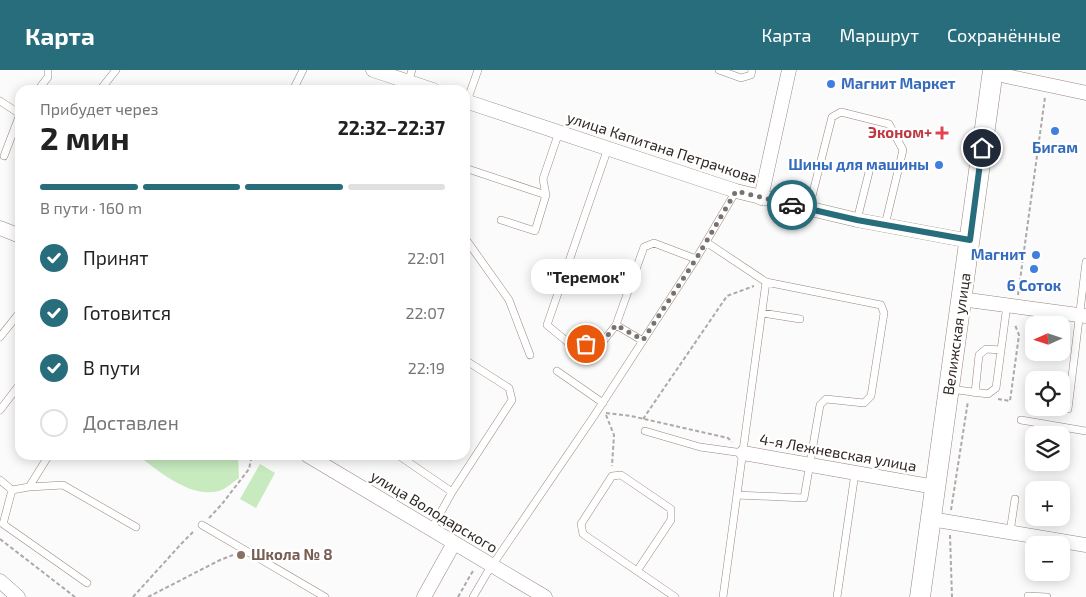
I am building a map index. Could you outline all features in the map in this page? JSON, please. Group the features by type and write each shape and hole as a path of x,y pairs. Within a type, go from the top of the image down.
{"main road":[{"name":"Велижская улица","path":"920,597 970,240 991,72"}],"street":[{"path":"373,70 410,76 425,85"},
{"path":"762,198 789,70"},
{"path":"991,72 1086,93"},
{"name":"улица Капитана Петрачкова","path":"470,102 736,191 857,220 970,240"},
{"path":"0,228 15,234"},
{"path":"961,299 1082,316"},
{"name":"4-я Лежневская улица","path":"743,453 935,487"},
{"name":"улица Володарского","path":"315,460 542,596"},
{"path":"931,519 1086,545"},
{"path":"424,597 454,543"},
{"path":"0,581 18,597"}],"lane":[{"path":"42,85 48,77 48,70"},
{"path":"104,85 116,70"},
{"path":"297,85 303,70"},
{"path":"470,91 478,70"},
{"path":"719,70 741,78 751,75 752,70"},
{"path":"0,101 15,111"},
{"path":"809,208 832,116 841,112 889,124 903,150 885,225"},
{"path":"1,157 15,125"},
{"path":"501,220 535,230 546,195 543,179 559,132"},
{"path":"608,148 547,325 570,344 601,344 616,325 644,247 654,243 696,259"},
{"path":"470,170 546,195"},
{"path":"857,220 869,172"},
{"path":"473,597 603,403 696,259 736,191"},
{"path":"706,242 766,282 881,305 884,313 871,396 864,403 826,399 820,405 804,498 737,495"},
{"path":"470,245 509,300 530,355"},
{"path":"1070,396 1082,316 1086,262"},
{"path":"723,597 766,282"},
{"path":"949,389 988,394 996,388 1007,305"},
{"path":"762,313 800,319"},
{"path":"0,337 15,318"},
{"path":"616,325 643,340"},
{"path":"975,393 979,355 986,349 1001,350"},
{"path":"431,530 452,492 512,400 509,388 470,363"},
{"path":"557,371 603,403"},
{"path":"0,410 15,390"},
{"path":"1021,420 1086,431"},
{"path":"645,431 700,447 743,453"},
{"path":"29,487 46,460"},
{"path":"405,460 452,492"},
{"path":"837,597 855,473"},
{"path":"637,571 671,520 671,509 620,475 612,476 581,524 583,534 637,571 675,597"},
{"path":"0,480 12,490 63,485 136,526"},
{"path":"12,490 3,524 87,583"},
{"path":"1010,532 1015,499"},
{"path":"202,525 325,597"},
{"path":"1028,596 1048,597"}],"path":[{"path":"643,419 727,296 766,282"},
{"name":"4-я Лежневская улица","path":"612,476 614,435 604,413 643,419 728,438 743,453"},
{"path":"133,597 182,543 222,504 249,469 251,460"},
{"path":"0,538 75,597"},
{"path":"148,597 220,560 245,551"}],"green space":[{"path":"144,460 238,460 239,478 219,491 197,491 175,482"},
{"path":"260,464 275,473 256,508 240,499"}],"way so far":[{"path":"586,344 601,344 616,325 643,340 696,259 736,191 792,205"}],"place":[{"name":"Магнит Маркет","path":"831,84"},
{"name":"Бигам","path":"1055,131"},
{"name":"Эконом+","path":"942,133"},
{"name":"Шины для машины","path":"939,165"},
{"name":"Магнит","path":"1036,255"},
{"name":"6 Соток","path":"1034,269"},
{"name":"\"Теремок\"","path":"586,344"},
{"name":"Школа № 8","path":"241,555"}],"route":[{"path":"792,205 857,220 970,240 982,148"}]}
